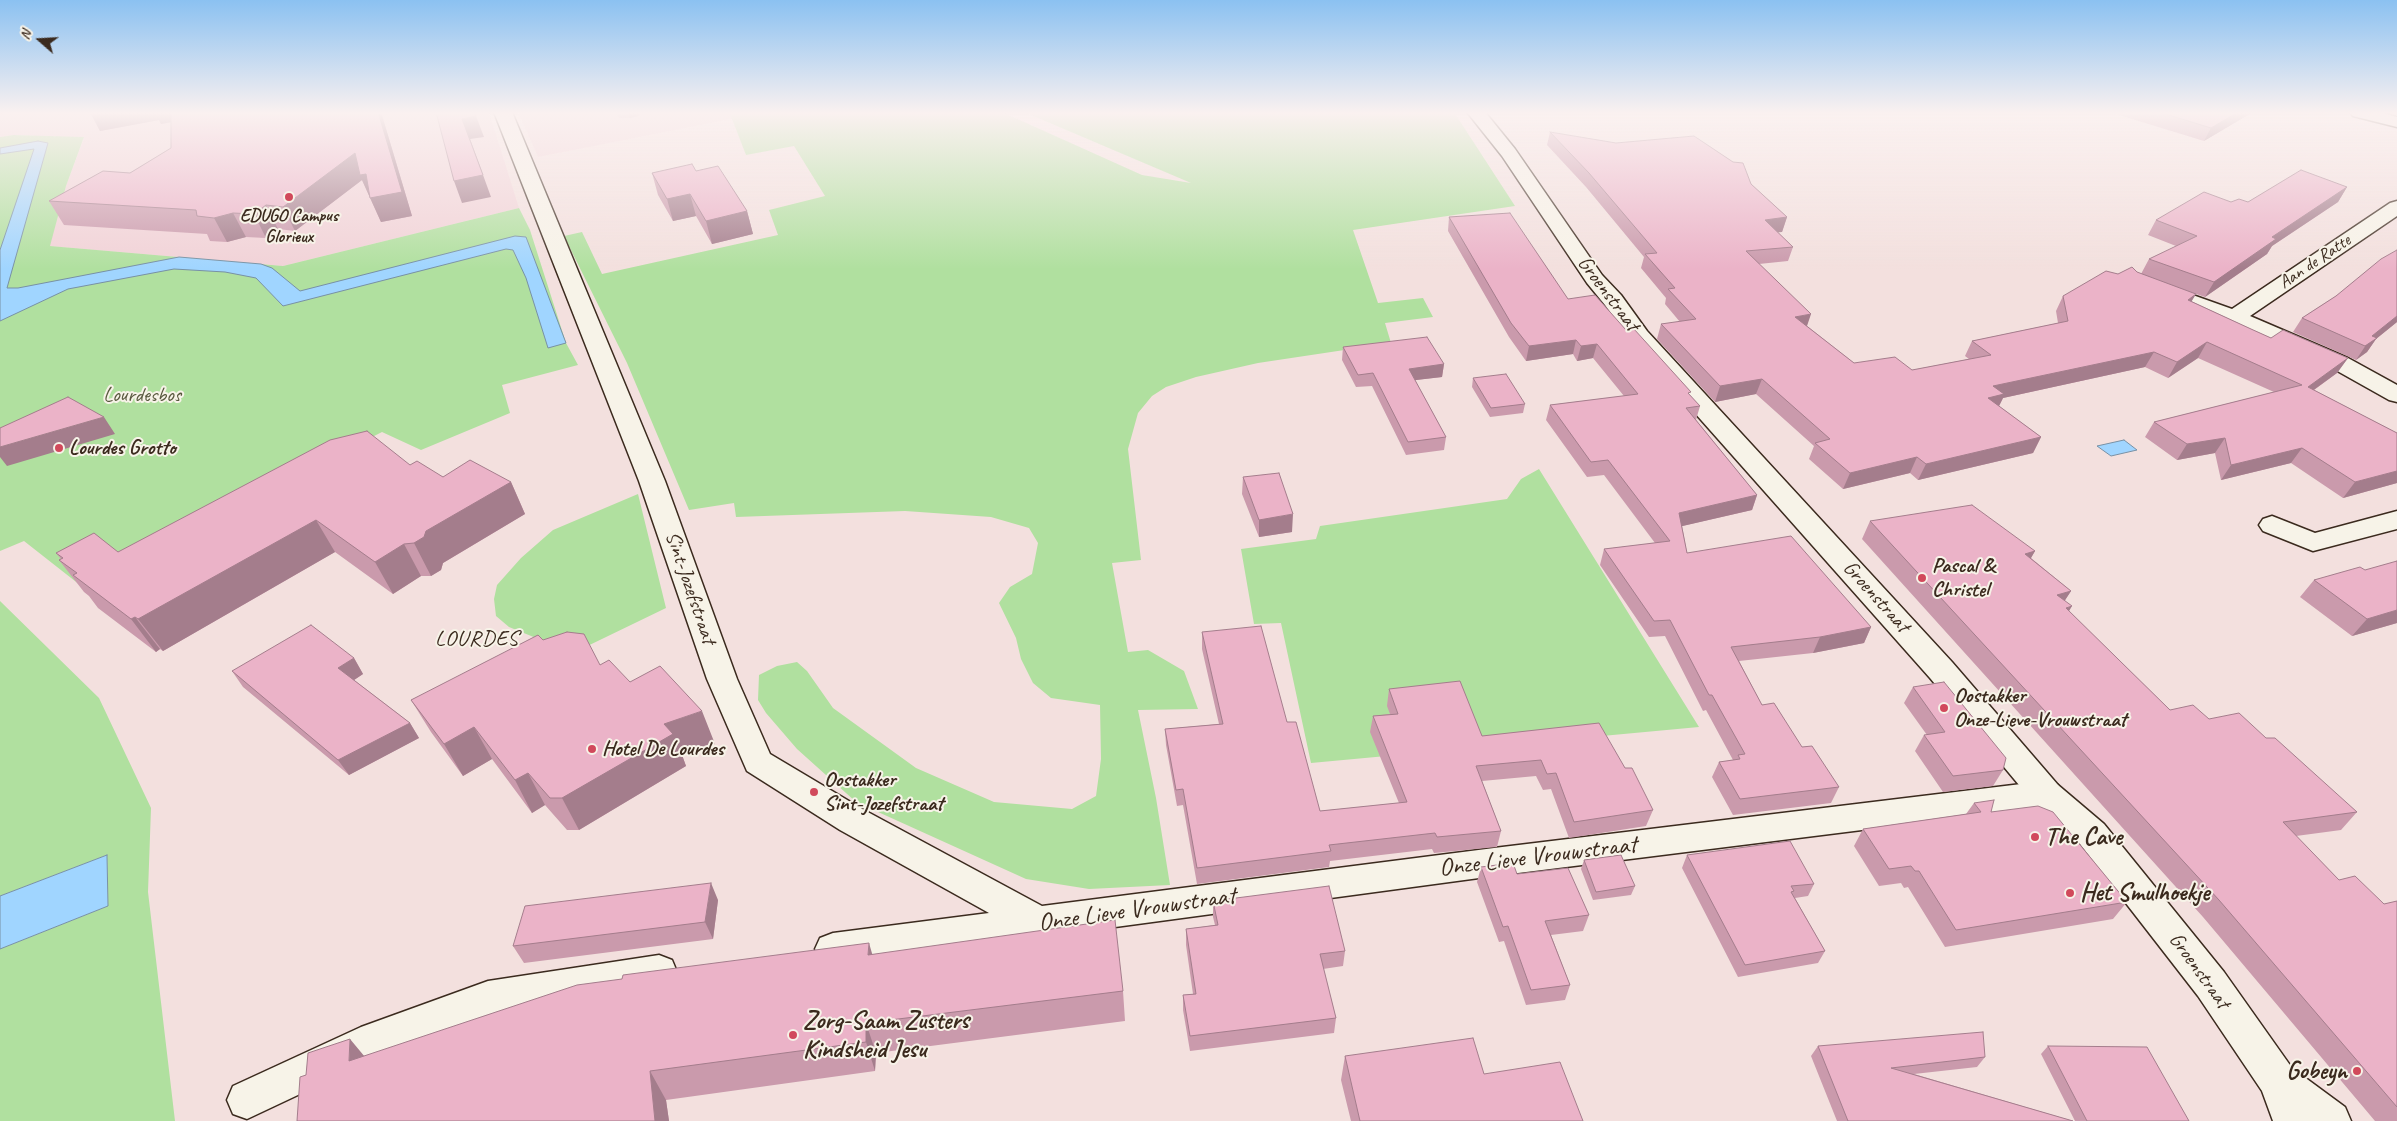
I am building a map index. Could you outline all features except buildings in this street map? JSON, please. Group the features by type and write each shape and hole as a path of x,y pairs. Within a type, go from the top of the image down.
{"street":[{"name":"Sint-Jozefstraat","path":"524,164 652,481 722,679 758,762 852,820 1040,923"},
{"name":"Groenstraat","path":"1517,164 1594,279 1613,300 1639,336 1941,670 2046,794 2092,834 2195,962 2278,1081 2293,1121"},
{"name":"Aan de Ratte","path":"2234,318 2397,207"},
{"path":"2137,281 2234,318 2340,363 2397,395"},
{"path":"2272,525 2313,542 2397,520"},
{"name":"Onze Lieve Vrouwstraat","path":"800,953 1494,862 2046,794"},
{"path":"247,1100 375,1040 488,998 695,966"},
{"name":"Groenstraat","path":"2278,1081 2331,1121"}],"shaded area":[{"name":"EDUGO Campus Glorieux","path":"74,164 505,164 519,208 283,266 49,246"}],"green space":[{"name":"Lourdesbos","path":"0,164 74,164 66,186 50,246 283,266 519,208 530,230 566,343 578,365 502,385 510,413 421,450 382,432 80,585 24,541 0,551"},
{"path":"805,164 1118,164 1142,175 1191,183 1147,164 1488,164 1515,206 1353,230 1378,303 1423,298 1433,317 1385,323 1391,343 1258,363 1196,377 1166,387 1152,396 1138,413 1128,449 1141,560 1112,563 1128,652 1148,650 1184,671 1198,709 1138,710 1156,798 1170,885 1089,889 1026,879 856,802 797,749 766,713 758,700 759,675 777,666 797,662 807,671 833,708 916,768 994,802 1072,809 1096,796 1101,759 1100,705 1051,698 1033,683 1021,659 1016,638 999,603 1010,587 1032,574 1038,543 1029,528 991,517 905,511 736,517 734,503 689,510 627,363 564,236 582,232 602,274 778,235 769,210 825,196"},
{"path":"1539,469 1699,727 1311,763 1281,623 1254,624 1241,549 1316,539 1320,526 1507,499 1521,479"},
{"path":"638,494 666,608 573,653 509,627 496,616 494,599 497,585 521,558 553,530"},
{"path":"0,601 99,698 151,808 148,892 175,1121 0,1121 0,949 108,906 107,855 0,896"}],"water":[{"path":"29,164 42,164 7,288 18,288 179,257 261,264 272,268 300,291 515,236 526,237 566,343 548,348 526,278 513,250 506,249 283,306 256,278 225,272 174,269 68,289 0,321 0,250"},
{"path":"2124,440 2137,450 2111,456 2097,446"},
{"path":"107,855 108,906 0,949 0,896"}],"place":[{"name":"EDUGO Campus Glorieux","path":"289,197"},
{"name":"Lourdes Grotto","path":"59,448"},
{"name":"Pascal & Christel","path":"1922,578"},
{"name":"Oostakker Onze-Lieve-Vrouwstraat","path":"1944,708"},
{"name":"Hotel De Lourdes","path":"592,749"},
{"name":"Oostakker Sint-Jozefstraat","path":"814,792"},
{"name":"The Cave","path":"2035,837"},
{"name":"Het Smulhoekje","path":"2070,893"},
{"name":"Zorg-Saam Zusters Kindsheid Jesu","path":"793,1035"},
{"name":"Gobeyn","path":"2357,1071"}],"district":[{"name":"LOURDES","path":"477,639"}]}
